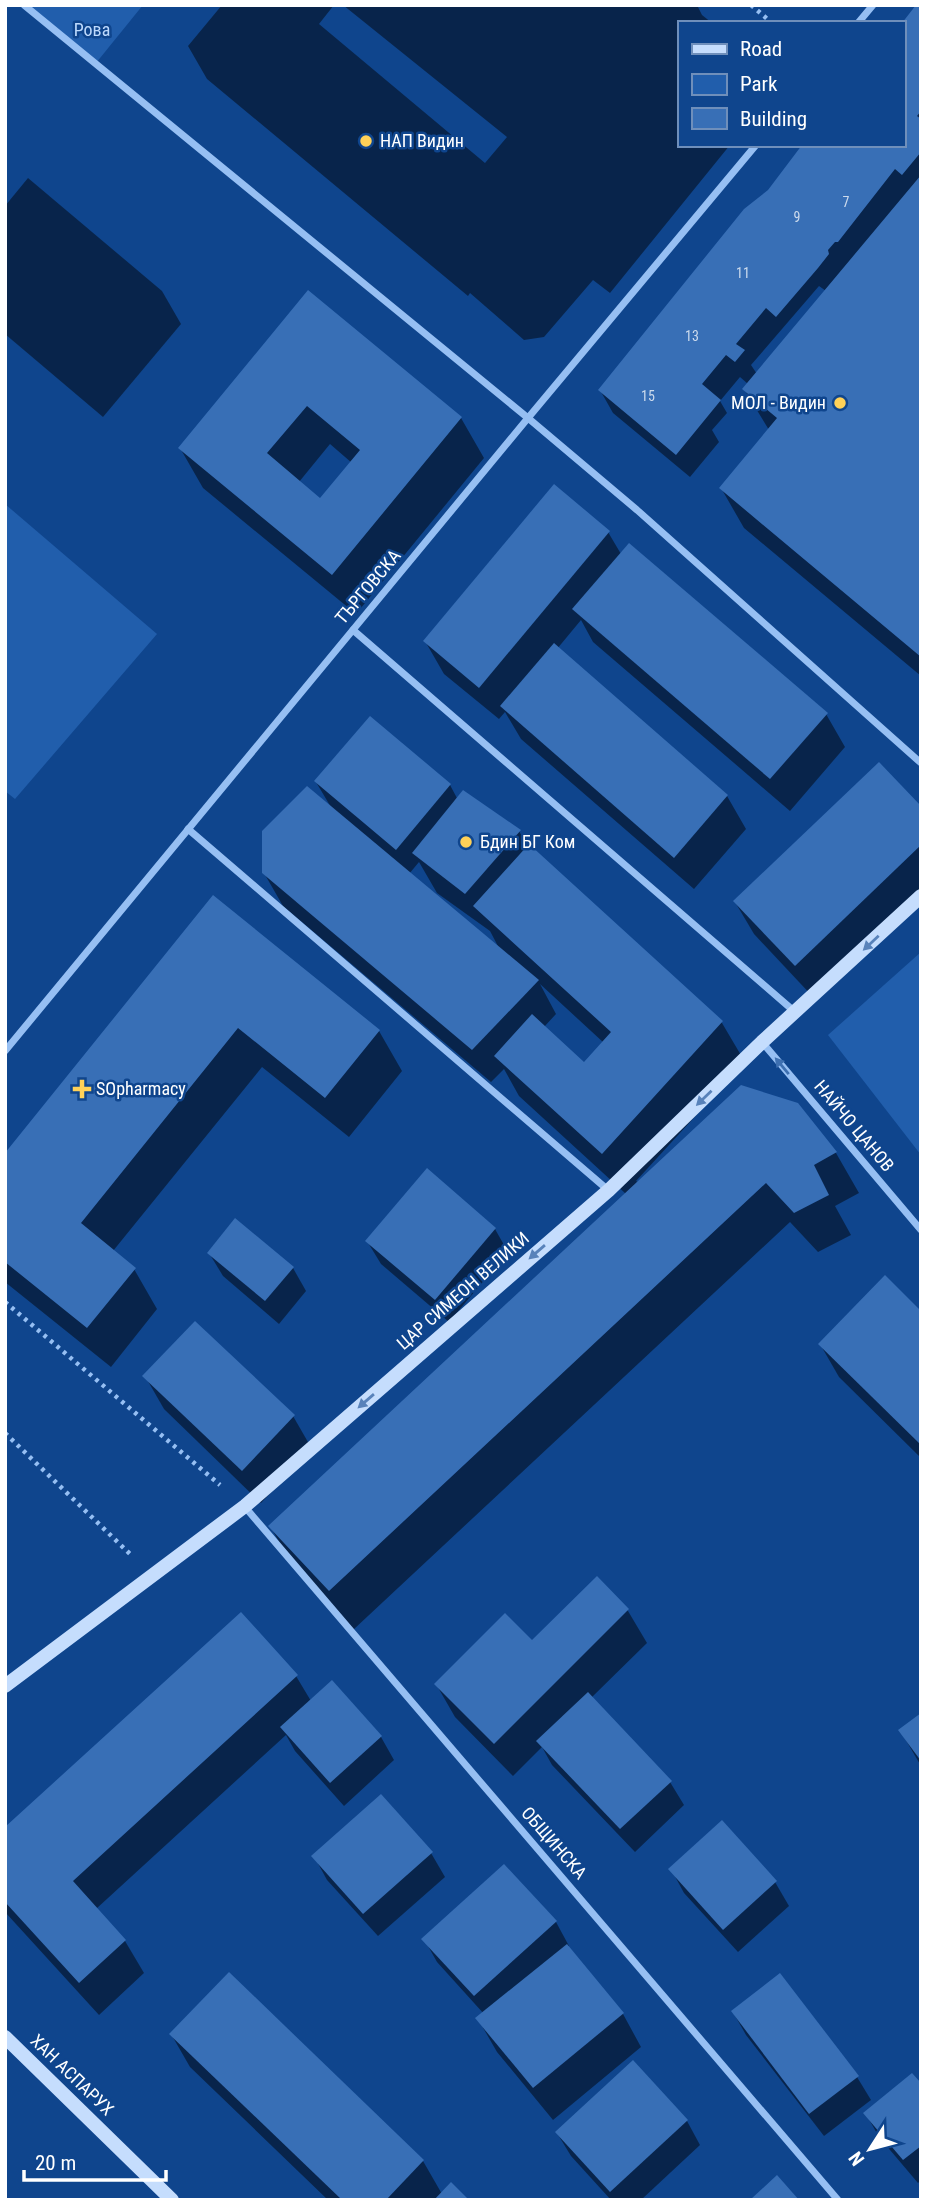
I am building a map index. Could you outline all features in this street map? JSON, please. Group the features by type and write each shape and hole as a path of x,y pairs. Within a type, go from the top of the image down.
{"street":[{"path":"24,5 637,510 921,763"},
{"path":"860,21 873,5"},
{"name":"ТЪРГОВСКА","path":"5,1051 755,147"},
{"path":"353,630 795,1012"},
{"path":"188,829 609,1190"},
{"name":"ЦАР СИМЕОН ВЕЛИКИ","path":"5,1686 245,1506 609,1190 762,1042 921,896"},
{"name":"НАЙЧО ЦАНОВ","path":"762,1042 921,1230"},
{"name":"ОБЩИНСКА","path":"245,1506 838,2200"},
{"name":"ХАН АСПАРУХ","path":"5,2036 172,2200"}],"path":[{"path":"751,5 770,21"},
{"path":"5,1302 245,1506"},
{"path":"5,1433 152,1576"}],"green space":[{"name":"Рова","path":"24,5 143,5 96,63"},
{"path":"5,504 157,634 15,799 5,791"},
{"path":"921,952 921,1155 828,1035"}],"building":[{"path":"916,5 921,5 921,111 917,116 921,119 921,152 902,175 895,169 776,317 766,308 736,344 745,350 735,362 726,355 702,384 721,400 676,455 598,390 744,209 768,190 800,147 905,147 904,21"},
{"name":"МОЛ - Видин","path":"921,175 921,657 719,488 777,418 742,389"},
{"path":"308,290 462,417 332,575 178,448","holes":["307,406 360,450 320,498 267,453"]},
{"path":"554,484 610,531 479,688 423,641"},
{"path":"629,543 828,713 770,779 572,609"},
{"path":"554,643 728,795 674,858 500,706"},
{"path":"370,716 451,784 396,850 314,781"},
{"path":"879,762 921,806 921,845 795,966 733,901"},
{"path":"307,786 539,980 472,1050 262,873 262,831"},
{"name":"Бдин БГ Ком","path":"463,790 521,830 465,894 412,853"},
{"path":"529,844 723,1021 602,1154 494,1056 532,1014 584,1062 611,1032 473,906"},
{"path":"213,895 380,1030 325,1098 238,1028 81,1223 136,1268 87,1328 5,1262 5,1153"},
{"path":"741,1085 798,1103 837,1152 814,1165 829,1195 794,1213 766,1183 329,1591 268,1526"},
{"path":"427,1168 496,1228 435,1300 365,1241"},
{"path":"235,1218 294,1267 265,1301 207,1253"},
{"path":"885,1275 921,1311 921,1445 818,1344"},
{"path":"195,1321 295,1415 242,1471 142,1376"},
{"path":"597,1576 629,1609 494,1744 434,1684 505,1613 532,1640"},
{"path":"241,1612 298,1675 73,1881 126,1940 79,1983 5,1902 5,1827"},
{"path":"332,1680 382,1736 330,1783 280,1727"},
{"path":"588,1692 672,1781 620,1829 536,1741"},
{"path":"921,1713 921,1761 898,1730"},
{"path":"381,1794 433,1852 363,1914 311,1856"},
{"path":"722,1820 777,1881 723,1930 668,1869"},
{"path":"504,1864 557,1921 474,1996 421,1939"},
{"path":"567,1944 624,2013 533,2088 475,2018"},
{"path":"229,1972 424,2160 386,2200 342,2200 169,2034"},
{"path":"780,1973 859,2076 809,2114 731,2011"},
{"path":"633,2060 688,2120 610,2192 555,2132"},
{"path":"912,2073 921,2083 921,2146 903,2160 863,2113"},
{"path":"777,2175 799,2200 750,2200"},
{"path":"451,2182 469,2200 434,2200"}],"place":[{"name":"НАП Видин","path":"366,141"},
{"name":"МОЛ - Видин","path":"840,403"},
{"name":"Бдин БГ Ком","path":"466,842"},
{"name":"SOpharmacy","path":"82,1089"}]}
